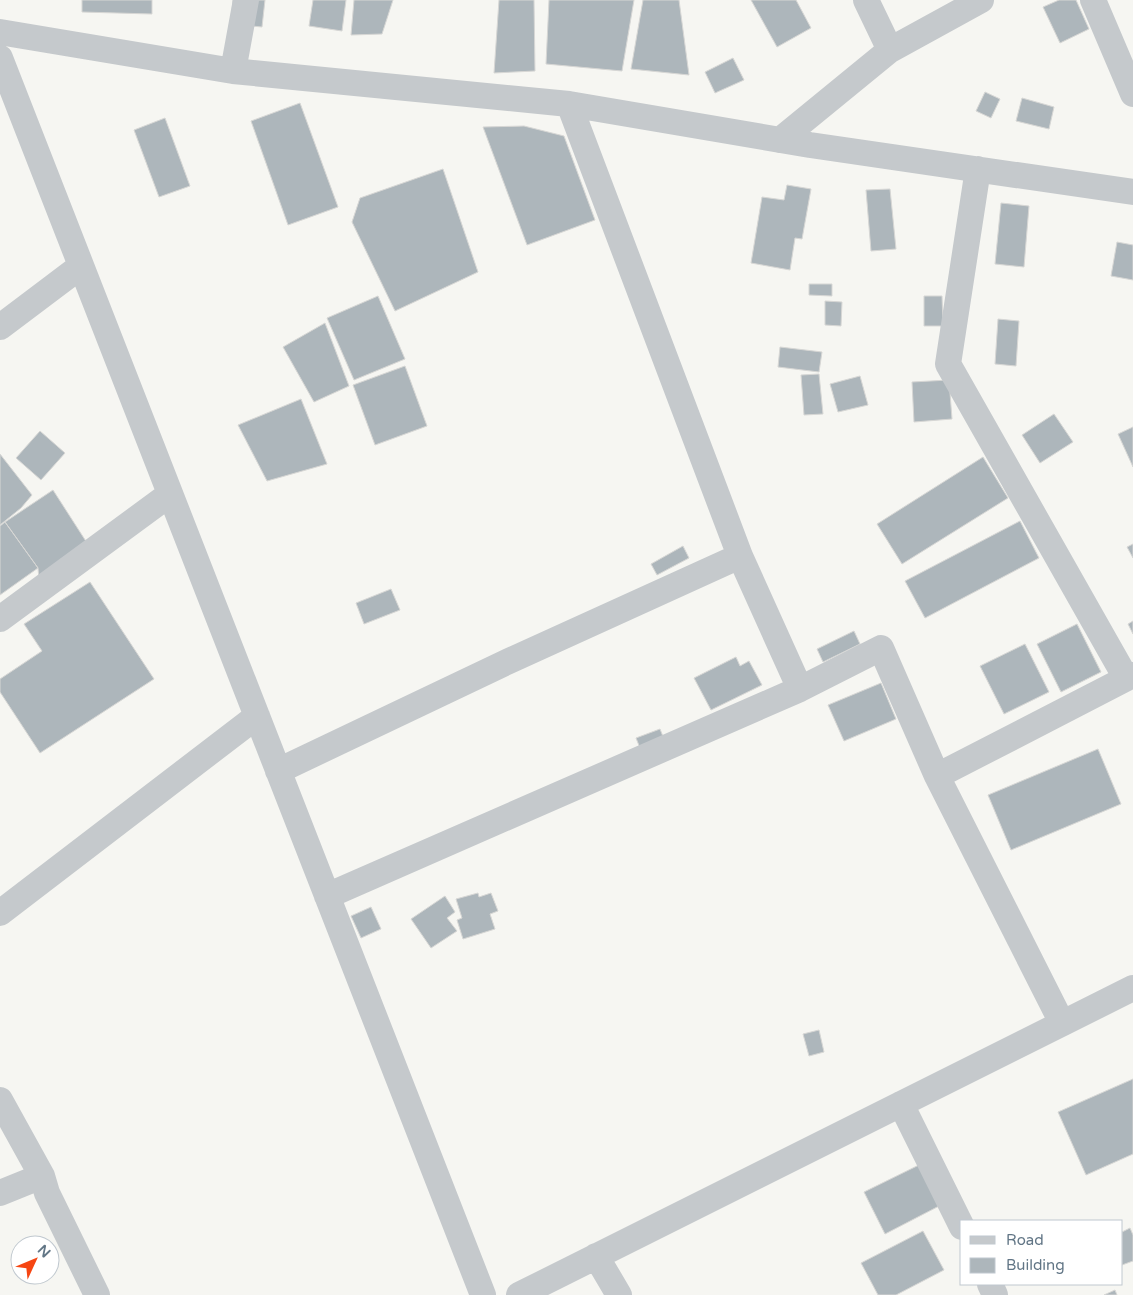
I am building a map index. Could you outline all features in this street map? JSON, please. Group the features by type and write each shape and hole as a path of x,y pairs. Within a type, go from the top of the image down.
{"street":[{"path":"233,71 246,0"},
{"path":"866,0 890,50"},
{"path":"780,140 890,50 981,0"},
{"path":"1094,0 1133,94"},
{"path":"0,32 233,71 569,104 780,140 1133,192"},
{"path":"0,58 483,1295"},
{"path":"569,104 740,556 800,690"},
{"path":"937,776 1130,676 948,364 978,169"},
{"path":"0,327 81,266"},
{"path":"0,619 170,494"},
{"path":"278,771 518,657 740,556"},
{"path":"327,896 800,690 881,648 937,776 1062,1024"},
{"path":"0,913 257,716"},
{"path":"519,1295 1133,988"},
{"path":"0,1100 42,1176 47,1192 97,1295"},
{"path":"901,1104 960,1223"},
{"path":"0,1193 42,1176"},
{"path":"596,1256 619,1295"}],"building":[{"path":"82,0 152,0 152,14 82,12"},
{"path":"233,0 265,0 262,27 231,24"},
{"path":"313,0 346,0 342,31 309,26"},
{"path":"354,0 393,0 382,34 351,35"},
{"path":"499,0 534,0 535,71 494,73"},
{"path":"549,0 634,0 622,71 546,64"},
{"path":"643,0 679,0 689,75 631,69"},
{"path":"751,0 796,0 811,28 777,47"},
{"path":"1059,0 1076,0 1089,29 1060,43 1043,7"},
{"path":"733,58 744,80 715,93 705,72"},
{"path":"985,92 1000,99 991,118 976,111"},
{"path":"1022,98 1054,107 1049,129 1016,121"},
{"path":"300,103 338,207 288,225 251,121"},
{"path":"165,118 190,186 159,197 134,130"},
{"path":"524,126 564,136 595,220 527,245 483,127"},
{"path":"443,169 478,272 395,311 352,222 360,198"},
{"path":"787,185 811,189 802,239 795,238 790,270 751,263 762,197 784,200"},
{"path":"890,189 896,249 871,251 866,190"},
{"path":"1001,203 1029,206 1024,267 995,264"},
{"path":"1117,242 1133,245 1133,280 1111,276"},
{"path":"809,284 832,284 832,296 809,295"},
{"path":"378,296 405,359 354,380 327,318"},
{"path":"924,296 942,296 943,326 924,326"},
{"path":"825,301 842,302 841,326 825,325"},
{"path":"998,319 1019,321 1016,366 995,364"},
{"path":"325,323 349,386 314,402 283,347"},
{"path":"780,347 822,352 819,372 778,367"},
{"path":"405,366 427,426 375,445 353,385"},
{"path":"819,374 823,414 804,415 801,375"},
{"path":"860,376 868,405 838,412 830,384"},
{"path":"949,380 952,419 914,422 912,382"},
{"path":"301,399 327,464 267,481 238,425"},
{"path":"1054,414 1073,442 1040,463 1022,435"},
{"path":"1133,427 1133,467 1118,434"},
{"path":"40,431 65,453 41,480 16,458"},
{"path":"0,454 32,495 21,508 0,525"},
{"path":"983,457 1008,498 902,564 877,524"},
{"path":"53,490 89,546 39,579 38,568 5,522"},
{"path":"1020,521 1039,558 925,618 905,581"},
{"path":"5,522 38,568 0,595 0,526"},
{"path":"1133,544 1133,558 1127,547"},
{"path":"683,546 689,558 657,575 651,564"},
{"path":"90,582 154,679 40,753 0,692 0,679 42,651 24,624"},
{"path":"391,589 400,610 364,624 356,603"},
{"path":"1133,621 1133,634 1128,624"},
{"path":"1077,624 1101,672 1061,692 1037,644"},
{"path":"854,631 860,644 823,662 817,649"},
{"path":"1025,644 1049,692 1004,714 980,666"},
{"path":"736,657 740,666 749,661 762,685 711,710 694,678"},
{"path":"881,683 896,719 844,741 828,705"},
{"path":"660,729 664,739 640,748 636,738"},
{"path":"1098,749 1121,804 1011,850 988,795"},
{"path":"478,893 479,897 491,893 498,911 490,914 495,929 463,939 457,920 462,918 456,899"},
{"path":"445,896 455,912 447,918 457,931 431,948 411,919"},
{"path":"371,907 381,929 361,938 351,916"},
{"path":"819,1030 824,1052 809,1056 803,1034"},
{"path":"1133,1079 1133,1154 1086,1175 1058,1112"},
{"path":"921,1164 941,1205 885,1234 864,1192"},
{"path":"1130,1228 1133,1235 1133,1261 1123,1265 1123,1232"},
{"path":"923,1231 944,1270 896,1295 878,1295 861,1263"},
{"path":"1115,1290 1117,1295 1104,1295"}]}
